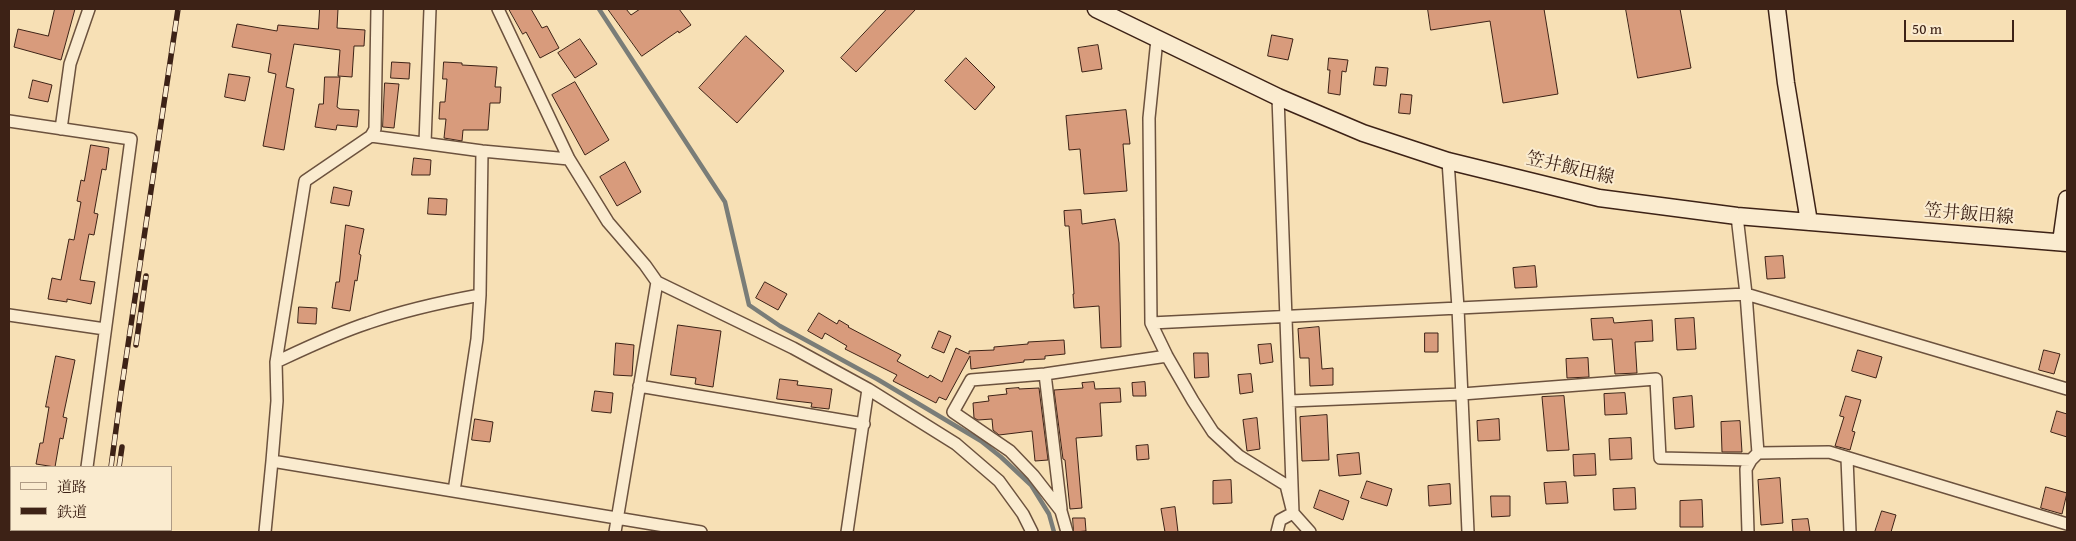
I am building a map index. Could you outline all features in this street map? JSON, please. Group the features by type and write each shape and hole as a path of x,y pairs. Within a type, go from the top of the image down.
{"main road":[{"name":"笠井飯田線","path":"1096,9 1278,97 1363,133 1448,161 1599,198 1737,216 2064,242"},
{"path":"1777,9 1786,83 1809,222"},
{"path":"2064,242 2067,199"}],"street":[{"path":"61,129 70,64 89,9"},
{"path":"265,532 278,401 276,362 305,181 371,136 375,129 377,9"},
{"path":"425,143 430,9"},
{"path":"498,9 569,159 608,222 657,282 793,348 868,389 956,444 999,481 1023,514 1032,532"},
{"path":"1157,39 1149,118 1151,323 1192,401 1213,432 1239,456 1286,485 1293,513 1310,532"},
{"path":"1278,97 1293,513"},
{"path":"9,121 131,140 87,466"},
{"path":"371,136 482,151 569,159"},
{"path":"454,491 477,339 480,295 482,151"},
{"path":"1448,161 1458,308 1468,532"},
{"path":"1737,216 1746,294 1755,457 1746,470 1748,532"},
{"path":"615,532 657,282"},
{"path":"1151,323 1746,294 2067,389"},
{"path":"276,362 326,339 368,323 427,306 480,295"},
{"path":"9,315 105,329"},
{"path":"1061,511 1033,475 1010,451 953,412 971,380 1045,374 1167,356"},
{"path":"1045,374 1061,511 1067,532"},
{"path":"1290,401 1462,394 1656,379 1660,458 1755,457 1829,452 2067,524"},
{"path":"640,386 864,424"},
{"path":"847,532 868,389"},
{"path":"1847,458 1850,532"},
{"path":"272,461 701,532"},
{"path":"1276,532 1280,520 1293,513"}],"building":[{"path":"55,9 75,9 61,60 14,47 18,29 48,36"},
{"path":"320,9 338,9 337,28 365,30 364,46 354,46 352,77 338,76 340,50 294,44 286,87 294,89 284,150 263,146 276,74 268,72 271,54 232,47 237,24 277,31 278,25 318,29"},
{"path":"509,9 531,9 542,28 547,26 559,48 540,58 526,32 523,34"},
{"path":"608,9 626,9 631,15 640,9 679,9 691,25 679,33 678,31 642,56"},
{"path":"887,9 916,9 856,72 841,58"},
{"path":"1428,9 1544,9 1558,94 1503,103 1490,21 1431,30"},
{"path":"1626,9 1680,9 1691,68 1638,78"},
{"path":"1272,35 1293,39 1288,60 1268,56"},
{"path":"746,36 784,71 737,123 699,88"},
{"path":"580,39 597,64 575,78 558,53"},
{"path":"1098,45 1102,69 1082,72 1078,48"},
{"path":"966,58 995,87 975,110 945,81"},
{"path":"1329,58 1348,60 1346,72 1342,71 1340,95 1328,93"},
{"path":"392,62 410,63 409,79 391,78"},
{"path":"444,62 497,67 495,87 501,87 500,103 490,103 488,130 463,130 462,141 444,138 446,119 439,119 440,102 445,102 447,79 443,79"},
{"path":"1376,67 1388,68 1386,86 1374,85"},
{"path":"229,74 250,77 245,101 225,97"},
{"path":"325,77 340,77 337,107 340,109 359,110 357,127 337,125 336,130 315,127 319,104 323,104"},
{"path":"33,80 52,85 48,102 29,98"},
{"path":"575,82 609,140 585,155 552,95"},
{"path":"385,83 399,84 394,128 383,127"},
{"path":"1401,94 1412,95 1410,114 1399,113"},
{"path":"1126,110 1130,144 1123,144 1127,191 1084,194 1080,149 1069,150 1066,116"},
{"path":"91,145 109,148 106,170 102,169 94,213 98,214 94,235 89,234 80,280 95,282 91,304 67,299 67,302 48,299 52,278 61,280 69,239 74,240 81,202 77,201 81,180 84,181"},
{"path":"414,158 431,160 430,175 412,175"},
{"path":"625,162 641,192 617,206 600,177"},
{"path":"334,187 352,191 349,206 331,203"},
{"path":"429,198 447,199 446,215 428,214"},
{"path":"1081,210 1082,224 1115,219 1119,243 1121,347 1101,348 1099,306 1074,308 1069,226 1065,226 1064,211"},
{"path":"346,225 364,229 359,254 361,255 357,281 355,280 350,311 332,308 336,282 339,282"},
{"path":"1783,256 1785,278 1767,279 1765,257"},
{"path":"1535,266 1537,287 1515,288 1513,268"},
{"path":"765,282 787,294 778,310 756,298"},
{"path":"299,307 317,308 316,324 298,323"},
{"path":"819,313 837,324 839,320 848,327 901,355 897,361 928,378 930,375 942,382 956,348 969,354 969,351 994,350 994,347 1028,344 1028,342 1064,340 1065,354 1045,356 1045,359 1024,360 1024,362 971,369 970,356 946,400 939,397 936,403 893,381 897,375 845,349 847,346 825,333 822,339 808,331"},
{"path":"1613,318 1614,323 1652,320 1653,341 1635,342 1637,373 1615,374 1612,339 1593,340 1591,319"},
{"path":"1694,318 1696,349 1677,350 1675,319"},
{"path":"678,325 721,331 713,387 695,384 696,378 671,375"},
{"path":"1319,327 1322,369 1333,368 1333,385 1310,386 1309,358 1300,358 1298,329"},
{"path":"939,331 951,336 944,353 932,348"},
{"path":"1425,333 1438,333 1438,352 1425,352"},
{"path":"616,343 634,345 632,376 614,375"},
{"path":"1271,344 1273,362 1260,364 1258,345"},
{"path":"1858,350 1882,357 1876,378 1852,371"},
{"path":"2044,350 2060,354 2054,374 2039,370"},
{"path":"1194,353 1208,353 1209,377 1195,378"},
{"path":"56,356 75,360 63,417 67,418 63,439 60,438 55,466 36,464 40,443 43,443 49,407 46,407"},
{"path":"1588,358 1589,377 1567,378 1566,359"},
{"path":"1251,374 1253,392 1240,394 1238,375"},
{"path":"780,379 798,381 797,385 832,389 829,409 811,407 812,403 777,399"},
{"path":"1094,382 1095,389 1120,388 1121,402 1100,403 1102,436 1076,438 1082,508 1070,509 1065,460 1063,459 1054,390 1083,388 1082,383"},
{"path":"1145,382 1146,396 1133,396 1132,383"},
{"path":"1039,388 1048,460 1035,461 1032,431 999,435 993,430 992,419 978,420 974,418 973,403 989,401 988,396 1007,394 1006,389"},
{"path":"595,391 613,393 611,413 592,411"},
{"path":"1625,393 1627,414 1605,415 1604,394"},
{"path":"1564,396 1569,450 1547,451 1542,397"},
{"path":"1692,396 1694,427 1675,429 1673,398"},
{"path":"1846,396 1861,400 1852,431 1855,432 1850,450 1835,446 1844,417 1840,416"},
{"path":"2057,411 2067,414 2067,437 2051,432"},
{"path":"1327,415 1329,460 1302,461 1300,417"},
{"path":"1257,418 1260,449 1247,451 1243,420"},
{"path":"475,419 493,422 490,442 472,440"},
{"path":"1499,419 1500,440 1478,441 1477,421"},
{"path":"1740,421 1742,452 1722,452 1721,422"},
{"path":"1631,438 1632,459 1610,460 1609,439"},
{"path":"1148,445 1149,459 1137,460 1136,446"},
{"path":"1359,453 1361,474 1339,476 1337,455"},
{"path":"1595,454 1596,475 1574,476 1573,455"},
{"path":"1780,478 1783,523 1761,525 1758,480"},
{"path":"1231,480 1232,503 1213,504 1213,481"},
{"path":"1367,481 1392,489 1387,506 1361,498"},
{"path":"1566,482 1568,503 1546,504 1544,483"},
{"path":"1450,484 1451,504 1429,506 1428,486"},
{"path":"2046,487 2067,493 2062,514 2041,508"},
{"path":"1635,488 1636,509 1614,510 1613,489"},
{"path":"1320,490 1349,501 1343,520 1314,508"},
{"path":"1491,496 1510,496 1510,516 1492,517"},
{"path":"1702,500 1703,527 1680,527 1680,501"},
{"path":"1175,507 1178,532 1165,532 1161,509"},
{"path":"1882,511 1896,515 1891,532 1875,532"},
{"path":"1073,518 1085,518 1086,531 1074,532"},
{"path":"1808,519 1810,532 1793,532 1792,520"}],"waterway":[{"path":"599,9 725,202 749,305 780,326 877,379 981,441 1031,485 1049,514 1054,532"}],"railway":[{"path":"111,466 178,9"},
{"path":"136,345 146,276"},
{"path":"119,466 122,447"}]}
